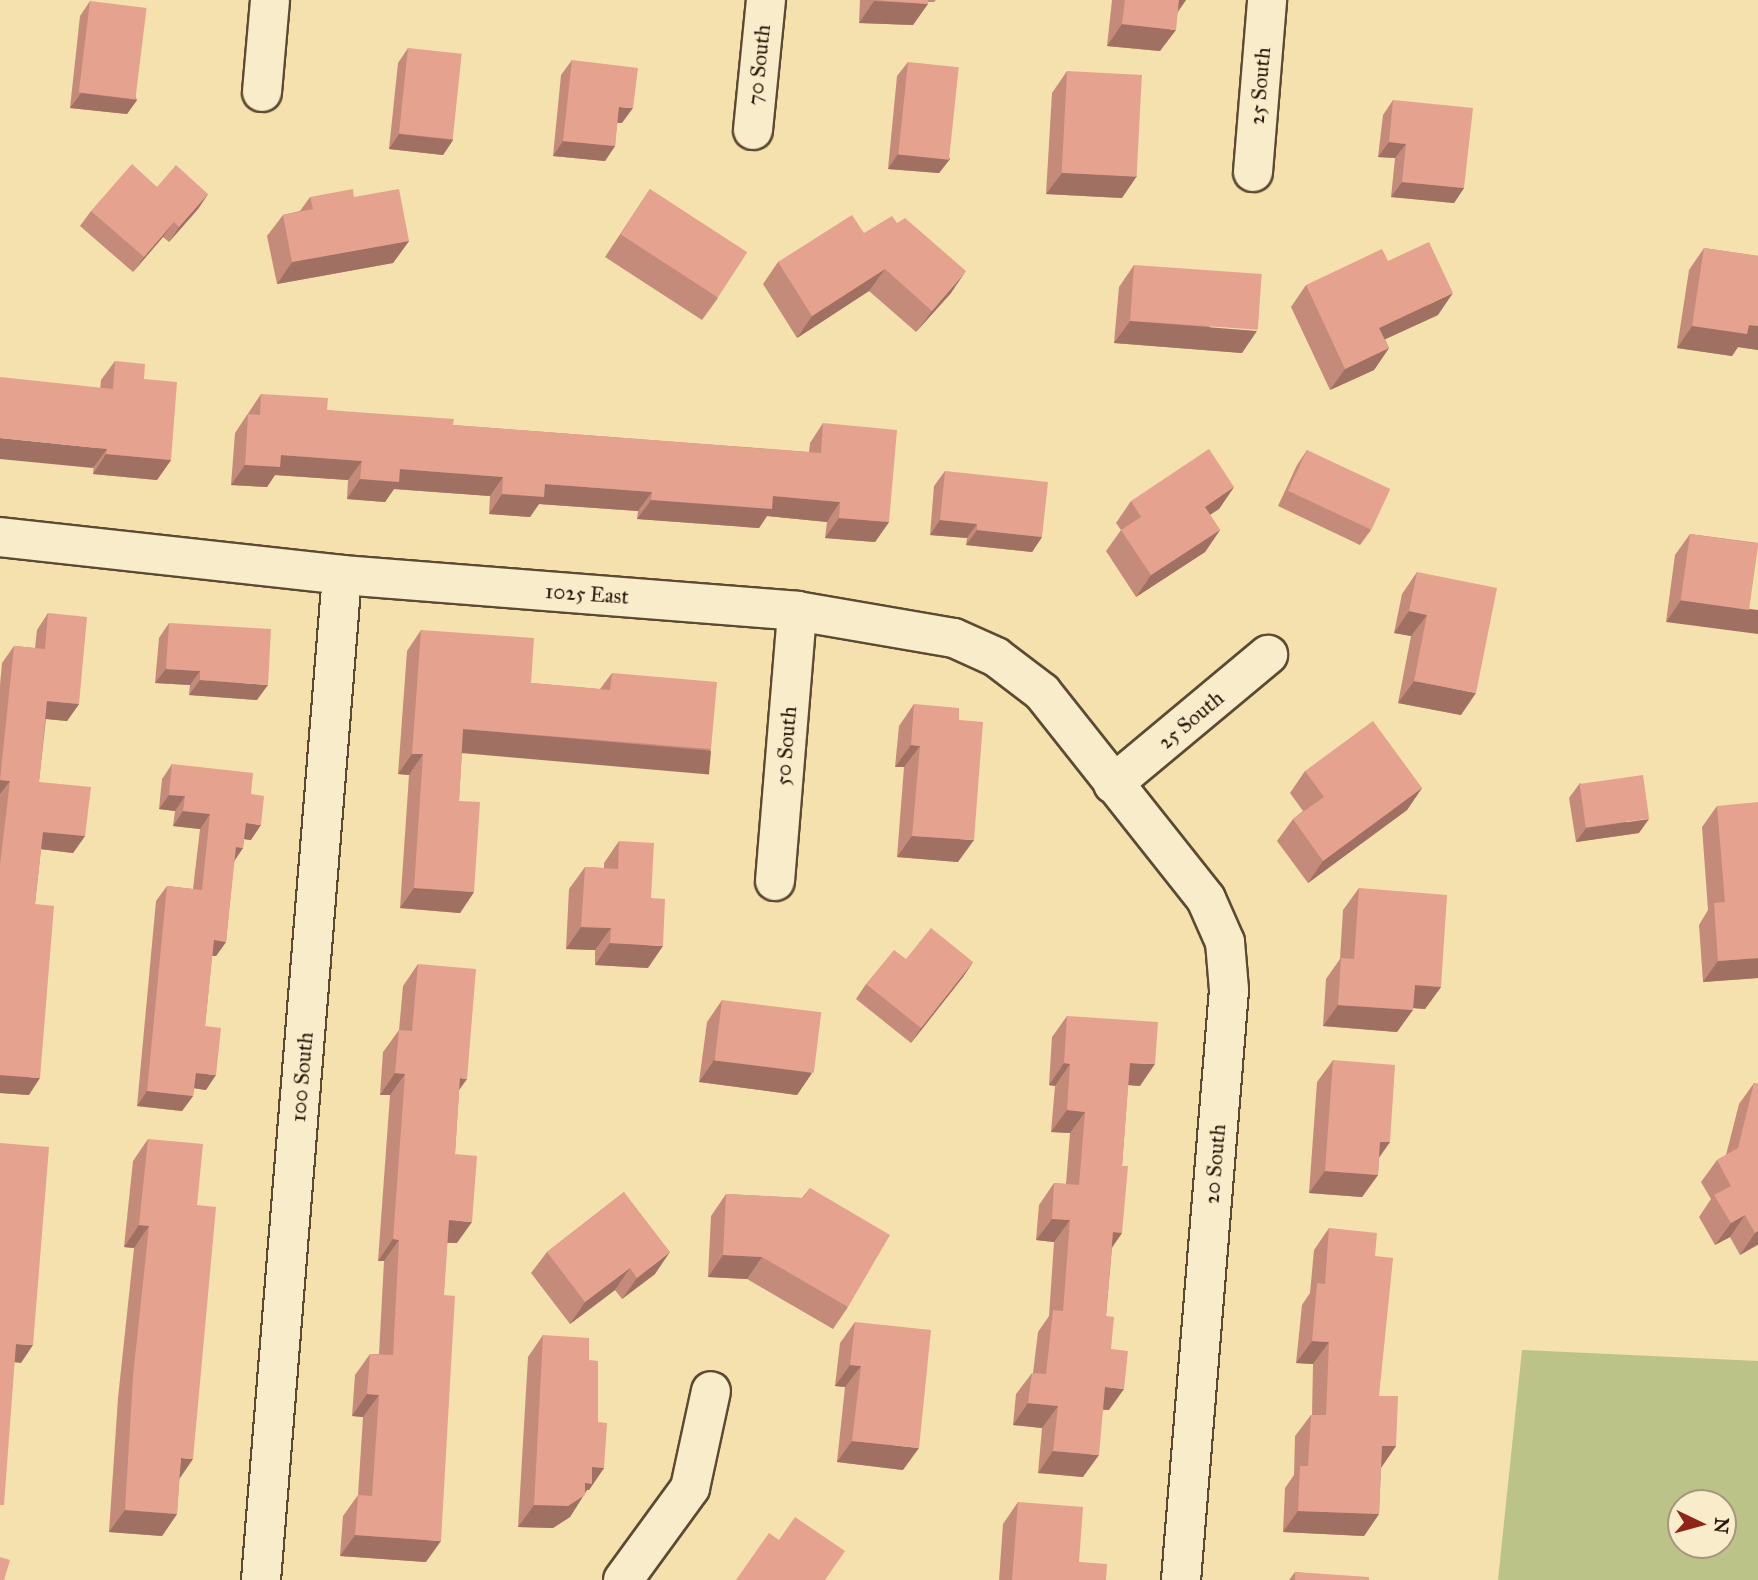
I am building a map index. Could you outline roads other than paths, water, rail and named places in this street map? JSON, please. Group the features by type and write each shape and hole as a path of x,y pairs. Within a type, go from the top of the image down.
{"street":[{"path":"262,92 271,0"},
{"name":"70 South","path":"753,130 765,0"},
{"name":"25 South","path":"1253,172 1267,0"},
{"name":"1025 East","path":"0,537 342,575 797,611 954,638 996,657 1042,692 1113,784"},
{"name":"100 South","path":"261,1580 342,575"},
{"name":"50 South","path":"775,881 797,611"},
{"name":"25 South","path":"1113,784 1268,655"},
{"name":"20 South","path":"1113,784 1206,899 1225,943 1226,954 1229,990 1181,1580"},
{"path":"623,1580 690,1488 711,1391"}]}
